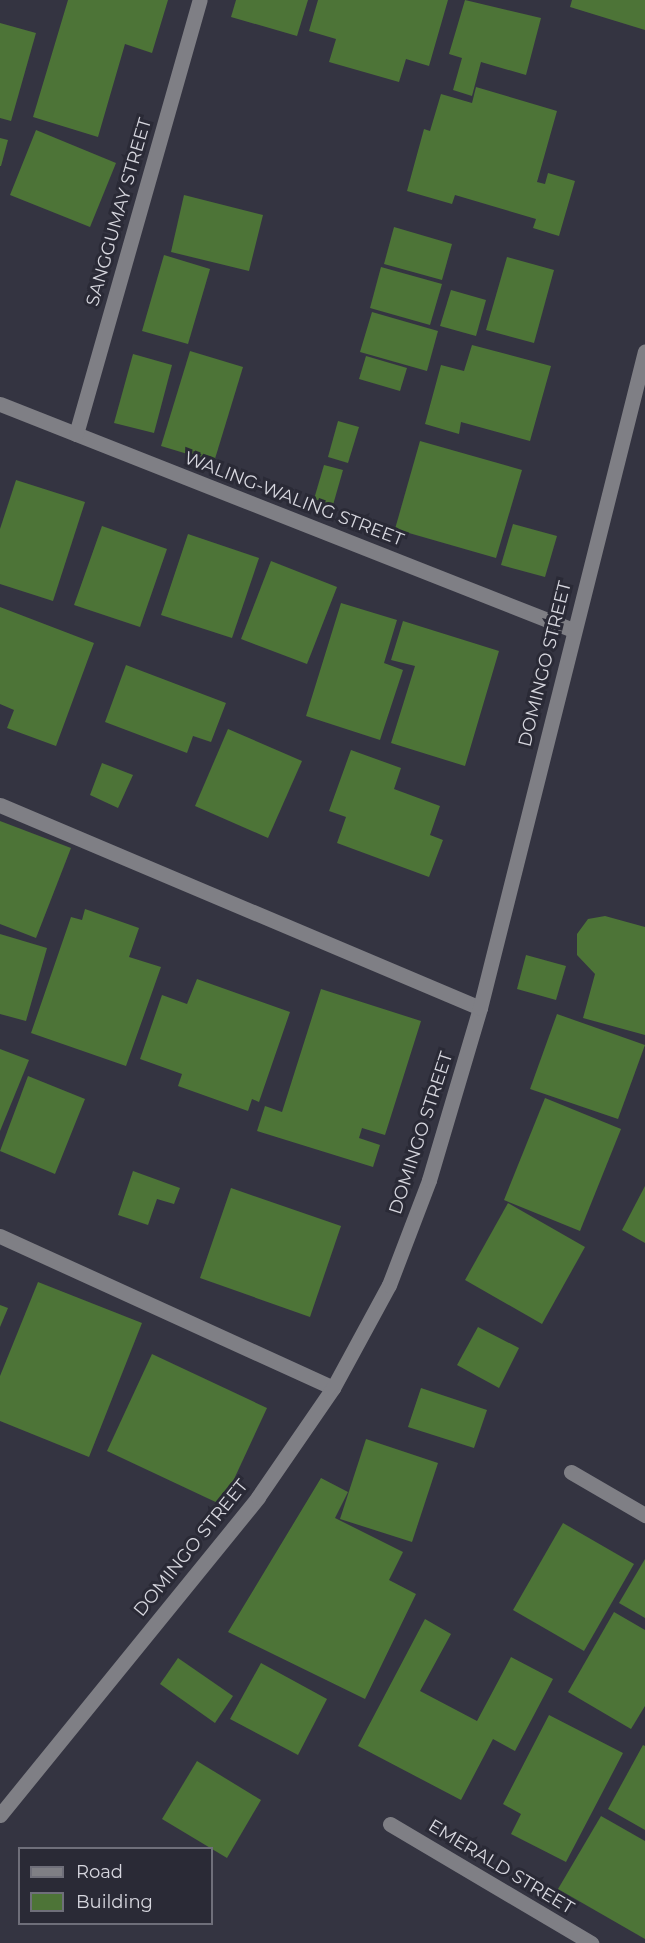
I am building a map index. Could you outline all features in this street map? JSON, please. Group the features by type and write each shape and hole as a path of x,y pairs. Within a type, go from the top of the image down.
{"street":[{"name":"SANGGUMAY STREET","path":"76,434 200,0"},
{"name":"DOMINGO STREET","path":"0,1815 258,1497 333,1388 389,1285 429,1180 480,1008 573,630 645,351"},
{"name":"WALING-WALING STREET","path":"0,404 573,630"},
{"path":"0,805 480,1008"},
{"path":"0,1236 333,1388"},
{"path":"571,1472 645,1515"},
{"name":"EMERALD STREET","path":"390,1824 591,1943"}],"building":[{"path":"68,0 168,0 152,53 125,44 98,137 33,117"},
{"path":"236,0 308,0 297,36 231,17"},
{"path":"318,0 448,0 429,66 406,59 399,82 329,62 336,39 309,31"},
{"path":"465,0 541,18 526,75 481,62 472,96 453,90 462,58 449,54"},
{"path":"572,0 645,0 645,30 570,7"},
{"path":"0,23 36,33 11,121 0,118"},
{"path":"476,87 557,111 537,182 545,184 548,173 575,181 559,236 533,228 536,219 455,195 452,204 407,191 424,129 430,131 441,94 472,103"},
{"path":"36,130 116,163 90,227 10,195"},
{"path":"0,138 8,140 1,166 0,166"},
{"path":"184,195 263,215 249,271 171,252"},
{"path":"394,227 452,244 442,280 384,264"},
{"path":"164,255 210,269 188,344 142,331"},
{"path":"507,257 554,270 534,343 486,330"},
{"path":"381,267 442,284 430,325 370,308"},
{"path":"451,290 486,300 476,336 440,326"},
{"path":"372,312 438,331 427,371 360,352"},
{"path":"472,345 551,366 530,441 461,422 459,434 425,424 441,365 464,371"},
{"path":"190,351 243,367 214,462 161,446"},
{"path":"133,354 172,365 154,433 114,423"},
{"path":"366,356 407,368 400,391 359,379"},
{"path":"338,421 359,427 348,463 328,457"},
{"path":"420,441 522,470 496,558 395,529"},
{"path":"324,465 343,470 333,505 314,499"},
{"path":"16,480 85,502 53,601 0,584 0,529"},
{"path":"513,524 557,536 545,577 501,565"},
{"path":"102,526 167,549 140,627 74,605"},
{"path":"188,534 259,558 232,638 161,615"},
{"path":"271,561 337,587 307,664 241,639"},
{"path":"341,603 397,620 384,663 403,670 380,740 306,716"},
{"path":"0,607 94,643 56,746 7,728 14,710 0,704"},
{"path":"403,621 499,651 465,766 391,743 415,666 391,660"},
{"path":"126,665 226,703 211,742 193,736 187,753 105,722"},
{"path":"228,729 302,761 268,838 195,806"},
{"path":"351,750 401,768 394,789 440,806 430,835 443,840 429,877 337,843 346,817 329,811"},
{"path":"102,763 133,775 118,808 90,795"},
{"path":"0,821 71,848 36,938 0,924"},
{"path":"85,909 139,928 129,957 161,967 126,1066 31,1033 71,917 82,920"},
{"path":"605,916 645,927 645,1035 583,1018 595,974 577,955 577,934 588,919"},
{"path":"0,934 47,948 26,1021 0,1014"},
{"path":"526,955 566,966 556,1000 517,989"},
{"path":"197,979 290,1012 259,1102 252,1099 248,1111 178,1086 182,1074 140,1059 162,995 187,1004"},
{"path":"321,989 421,1021 385,1135 362,1128 359,1138 380,1145 373,1167 257,1131 265,1106 282,1112"},
{"path":"557,1014 645,1045 618,1119 530,1089"},
{"path":"0,1049 29,1060 0,1131"},
{"path":"28,1076 85,1099 55,1174 0,1151"},
{"path":"545,1098 621,1129 580,1231 504,1200"},
{"path":"133,1171 180,1188 174,1204 157,1199 148,1225 118,1215"},
{"path":"645,1186 645,1243 622,1230"},
{"path":"231,1188 341,1226 310,1317 200,1278"},
{"path":"508,1203 585,1247 542,1324 465,1280"},
{"path":"38,1282 142,1323 89,1457 0,1421 0,1376"},
{"path":"0,1305 8,1308 0,1327"},
{"path":"478,1327 519,1348 499,1388 457,1365"},
{"path":"152,1354 267,1408 222,1505 107,1451"},
{"path":"421,1388 487,1410 474,1448 408,1427"},
{"path":"366,1439 438,1463 412,1542 340,1519"},
{"path":"321,1478 348,1492 335,1518 403,1552 389,1580 416,1594 365,1699 228,1632"},
{"path":"563,1523 634,1564 584,1651 513,1610"},
{"path":"645,1559 645,1618 619,1603"},
{"path":"614,1612 645,1630 645,1706 631,1729 568,1692"},
{"path":"425,1619 451,1634 420,1691 477,1721 511,1657 553,1679 515,1751 493,1739 461,1800 358,1746"},
{"path":"178,1658 233,1696 215,1723 160,1684"},
{"path":"261,1663 327,1699 298,1755 230,1719"},
{"path":"549,1715 623,1753 566,1862 511,1834 521,1814 503,1804"},
{"path":"643,1745 645,1746 645,1830 608,1809"},
{"path":"197,1761 261,1800 227,1858 213,1850 213,1847 209,1847 162,1819"},
{"path":"601,1816 645,1841 645,1939 558,1889"}]}
